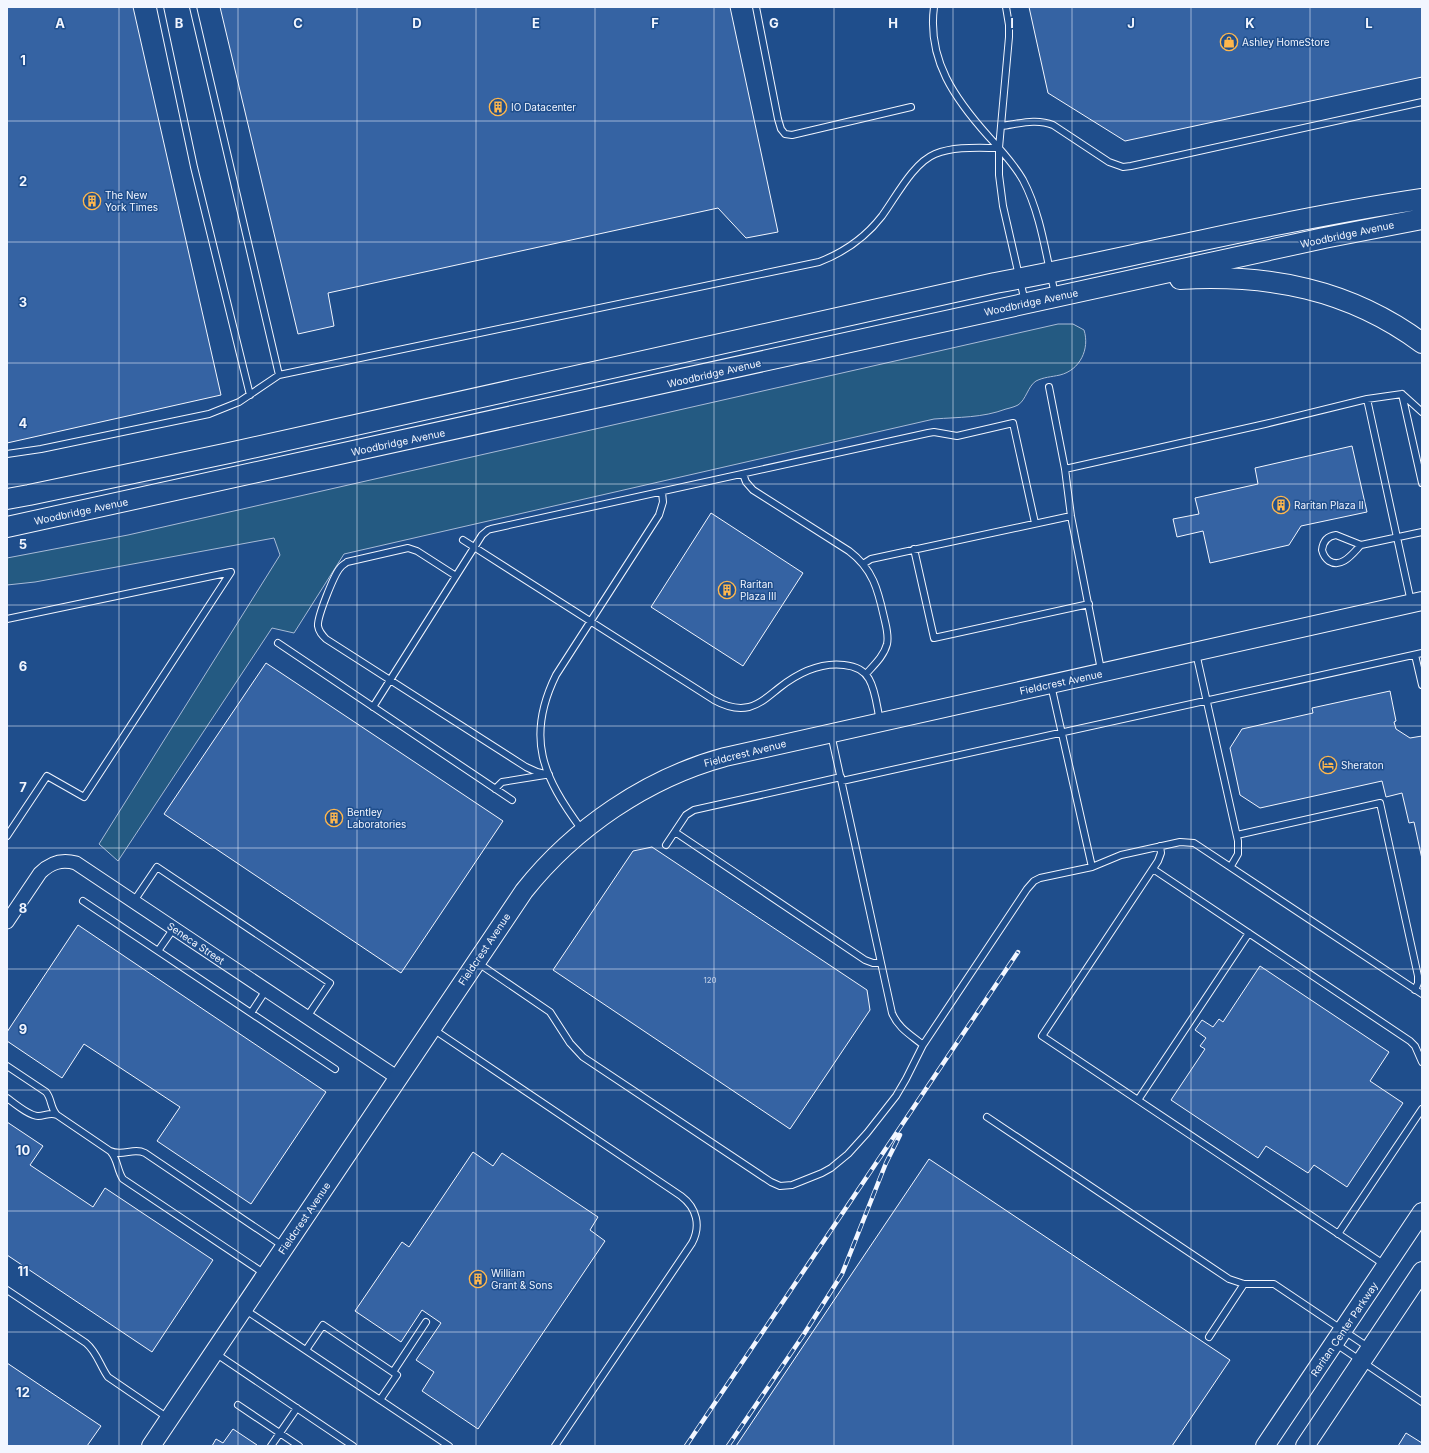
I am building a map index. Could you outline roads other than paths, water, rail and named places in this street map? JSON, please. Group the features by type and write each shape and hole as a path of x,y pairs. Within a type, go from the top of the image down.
{"main road":[{"path":"1274,225 1422,186"},
{"name":"Woodbridge Avenue","path":"7,498 29,495 221,455 980,286 1020,279 1274,225 1422,199"},
{"name":"Woodbridge Avenue","path":"7,527 1324,238 1422,219"},
{"path":"1087,290 1147,282 1217,278 1248,278 1277,282 1322,293 1352,303 1392,323 1422,342"}],"street":[{"name":"Fieldcrest Avenue","path":"151,1446 431,1028 531,882 558,854 584,831 618,805 640,792 697,765 734,754 1196,653 1417,602"},
{"name":"Seneca Street","path":"7,922 40,873 49,865 59,861 76,863 398,1078"},
{"name":"Raritan Center Parkway","path":"1265,1446 1422,1212"},
{"path":"1305,1446 1422,1271"}],"lane":[{"path":"160,7 194,167 250,395"},
{"path":"193,7 279,375"},
{"path":"756,7 778,119 781,129 786,134 792,135 911,106"},
{"path":"934,7 932,17 933,36 937,59 946,79 972,118 1018,172 1028,190 1036,214 1056,297"},
{"path":"1006,7 1009,37 999,148 999,175 1000,190 1025,304"},
{"path":"1001,126 1034,121 1046,122 1053,125 1109,162 1123,167 1422,102"},
{"path":"7,454 41,449 209,414 238,402 279,375 819,262 836,256 863,235 881,217 917,168 928,158 935,154 954,150 999,148"},
{"path":"1049,387 1065,469 1071,516 1102,673"},
{"path":"1065,469 1265,424 1367,399 1402,394"},
{"path":"1402,394 1422,412"},
{"path":"1402,394 1422,483"},
{"path":"1367,399 1397,537 1417,602"},
{"path":"373,707 482,535 488,530 934,432 957,436 1013,423 1035,523"},
{"path":"743,474 746,482 757,493 849,551 863,564 876,587 888,634 885,649 866,674"},
{"path":"584,831 565,806 549,774 543,757 540,742 540,724 543,708 556,675 659,515 663,502 662,492"},
{"path":"863,564 871,559 1071,516"},
{"path":"1361,545 1342,536 1334,535 1326,540 1322,547 1328,560 1339,563 1345,560 1361,545 1422,532"},
{"path":"463,540 714,700 730,708 754,706 797,676 813,668 832,664 849,665 866,674 871,683 880,722"},
{"path":"456,576 417,551 408,548 352,560 343,564 339,568 319,616 318,627 326,639 390,680 526,766 537,772 549,774"},
{"path":"914,550 934,638 1089,604"},
{"path":"7,619 231,572 84,797 47,776 7,836"},
{"path":"278,643 512,800"},
{"path":"1196,653 1237,835 1239,850 1232,866"},
{"path":"666,845 686,815 699,808 1062,733 1422,653"},
{"path":"1415,655 1422,685"},
{"path":"1051,684 1092,867"},
{"path":"831,733 892,1013 897,1023 923,1045"},
{"path":"496,789 502,782 549,774"},
{"path":"1237,835 1380,804 1418,976 1418,983 1415,990"},
{"path":"674,832 865,960 873,964 882,963"},
{"path":"476,962 550,1012 570,1043 583,1057 771,1182 780,1186 792,1185 822,1173 839,1161 857,1144 896,1096 923,1045 1031,884 1040,878 1092,867 1122,855 1160,846 1185,841 1194,843 1232,866 1422,994"},
{"path":"1160,846 1160,857 1153,869 1042,1036 1386,1266"},
{"path":"134,901 157,867 324,978 330,983 307,1017"},
{"path":"1153,869 1410,1041 1415,1046 1422,1062"},
{"path":"83,901 335,1069"},
{"path":"158,951 174,928"},
{"path":"1138,1100 1249,933"},
{"path":"250,1013 266,990"},
{"path":"431,1028 681,1196 690,1204 696,1216 696,1232 692,1243 555,1446"},
{"path":"7,1066 46,1092 50,1097 52,1110 57,1115 110,1151 119,1154 138,1151 145,1153 285,1247"},
{"path":"7,1098 34,1116 51,1114 57,1115"},
{"path":"1338,1234 1422,1109"},
{"path":"987,1117 1229,1279 1244,1284 1274,1284 1339,1337 1366,1355 1422,1402"},
{"path":"110,1151 117,1161 119,1172 123,1179 266,1275"},
{"path":"1209,1336 1244,1284"},
{"path":"7,1290 86,1343 92,1348 108,1377 170,1419"},
{"path":"243,1308 449,1446"},
{"path":"393,1372 426,1322"},
{"path":"306,1350 323,1325 393,1372 397,1375 380,1400"},
{"path":"1339,1337 1366,1355"},
{"path":"214,1353 353,1446"},
{"path":"238,1405 299,1446"},
{"path":"271,1446 297,1408"}],"railway":[{"path":"686,1446 1018,952"},
{"path":"728,1446 804,1334 842,1274 886,1163 900,1135"}],"place":[{"name":"Ashley HomeStore","path":"1229,42"},
{"name":"IO Datacenter","path":"498,107"},
{"name":"The New York Times","path":"92,201"},
{"name":"Raritan Plaza II","path":"1281,505"},
{"name":"Raritan Plaza III","path":"727,590"},
{"name":"Sheraton","path":"1328,765"},
{"name":"Bentley Laboratories","path":"334,818"},
{"name":"William Grant & Sons","path":"478,1279"}]}
